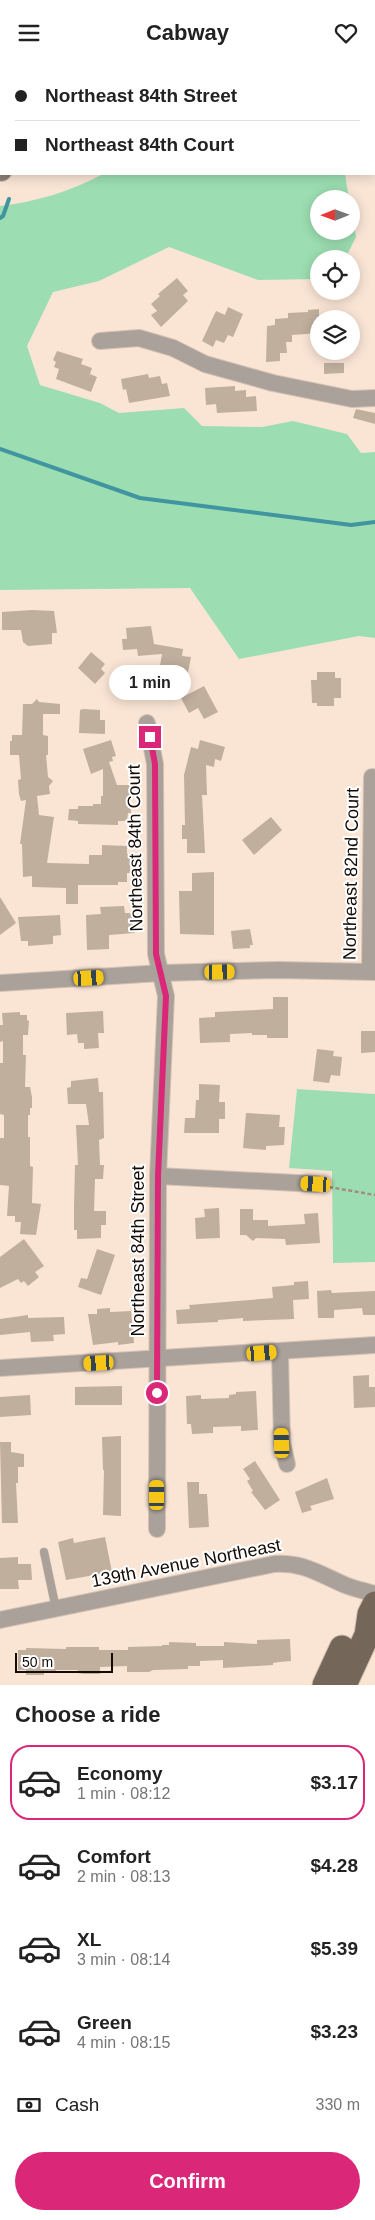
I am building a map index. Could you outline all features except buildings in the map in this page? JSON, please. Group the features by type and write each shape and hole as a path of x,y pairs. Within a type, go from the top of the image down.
{"main road":[{"path":"325,1685 352,1627 374,1607"},
{"path":"344,1685 367,1635 374,1607"}],"street":[{"path":"100,341 139,338 173,348 204,363 273,383 352,399 375,399"},
{"name":"Northeast 84th Court","path":"147,723 155,764 156,954 161,973"},
{"name":"Northeast 82nd Court","path":"372,777 373,971"},
{"path":"0,983 161,973 278,970 373,971"},
{"name":"Northeast 84th Street","path":"157,1529 158,1176 166,996 161,973"},
{"path":"158,1176 316,1184"},
{"path":"0,1368 158,1360 375,1345"},
{"path":"280,1352 282,1443 287,1464"},
{"name":"139th Avenue Northeast","path":"0,1620 283,1563 291,1563 308,1568 345,1585 374,1607"}],"lane":[{"path":"44,1552 56,1609"}],"path":[{"path":"316,1184 375,1195"}],"green space":[{"path":"101,175 345,175 348,190 310,190 310,240 354,240 350,250 310,250 310,279 258,280 169,247 99,281 53,292 27,346 40,385 100,403 119,413 184,408 202,426 262,427 293,421 347,434 361,453 375,452 375,638 359,636 239,659 190,588 0,590 0,206 27,202 79,186"},
{"path":"297,1089 375,1094 375,1262 333,1263 332,1171 289,1168"}],"waterway":[{"path":"0,218 3,216 9,199"},
{"path":"0,449 140,498 351,525 375,522"}],"route":[{"path":"150,737 155,764 156,954 166,996 158,1176 157,1393"}]}
